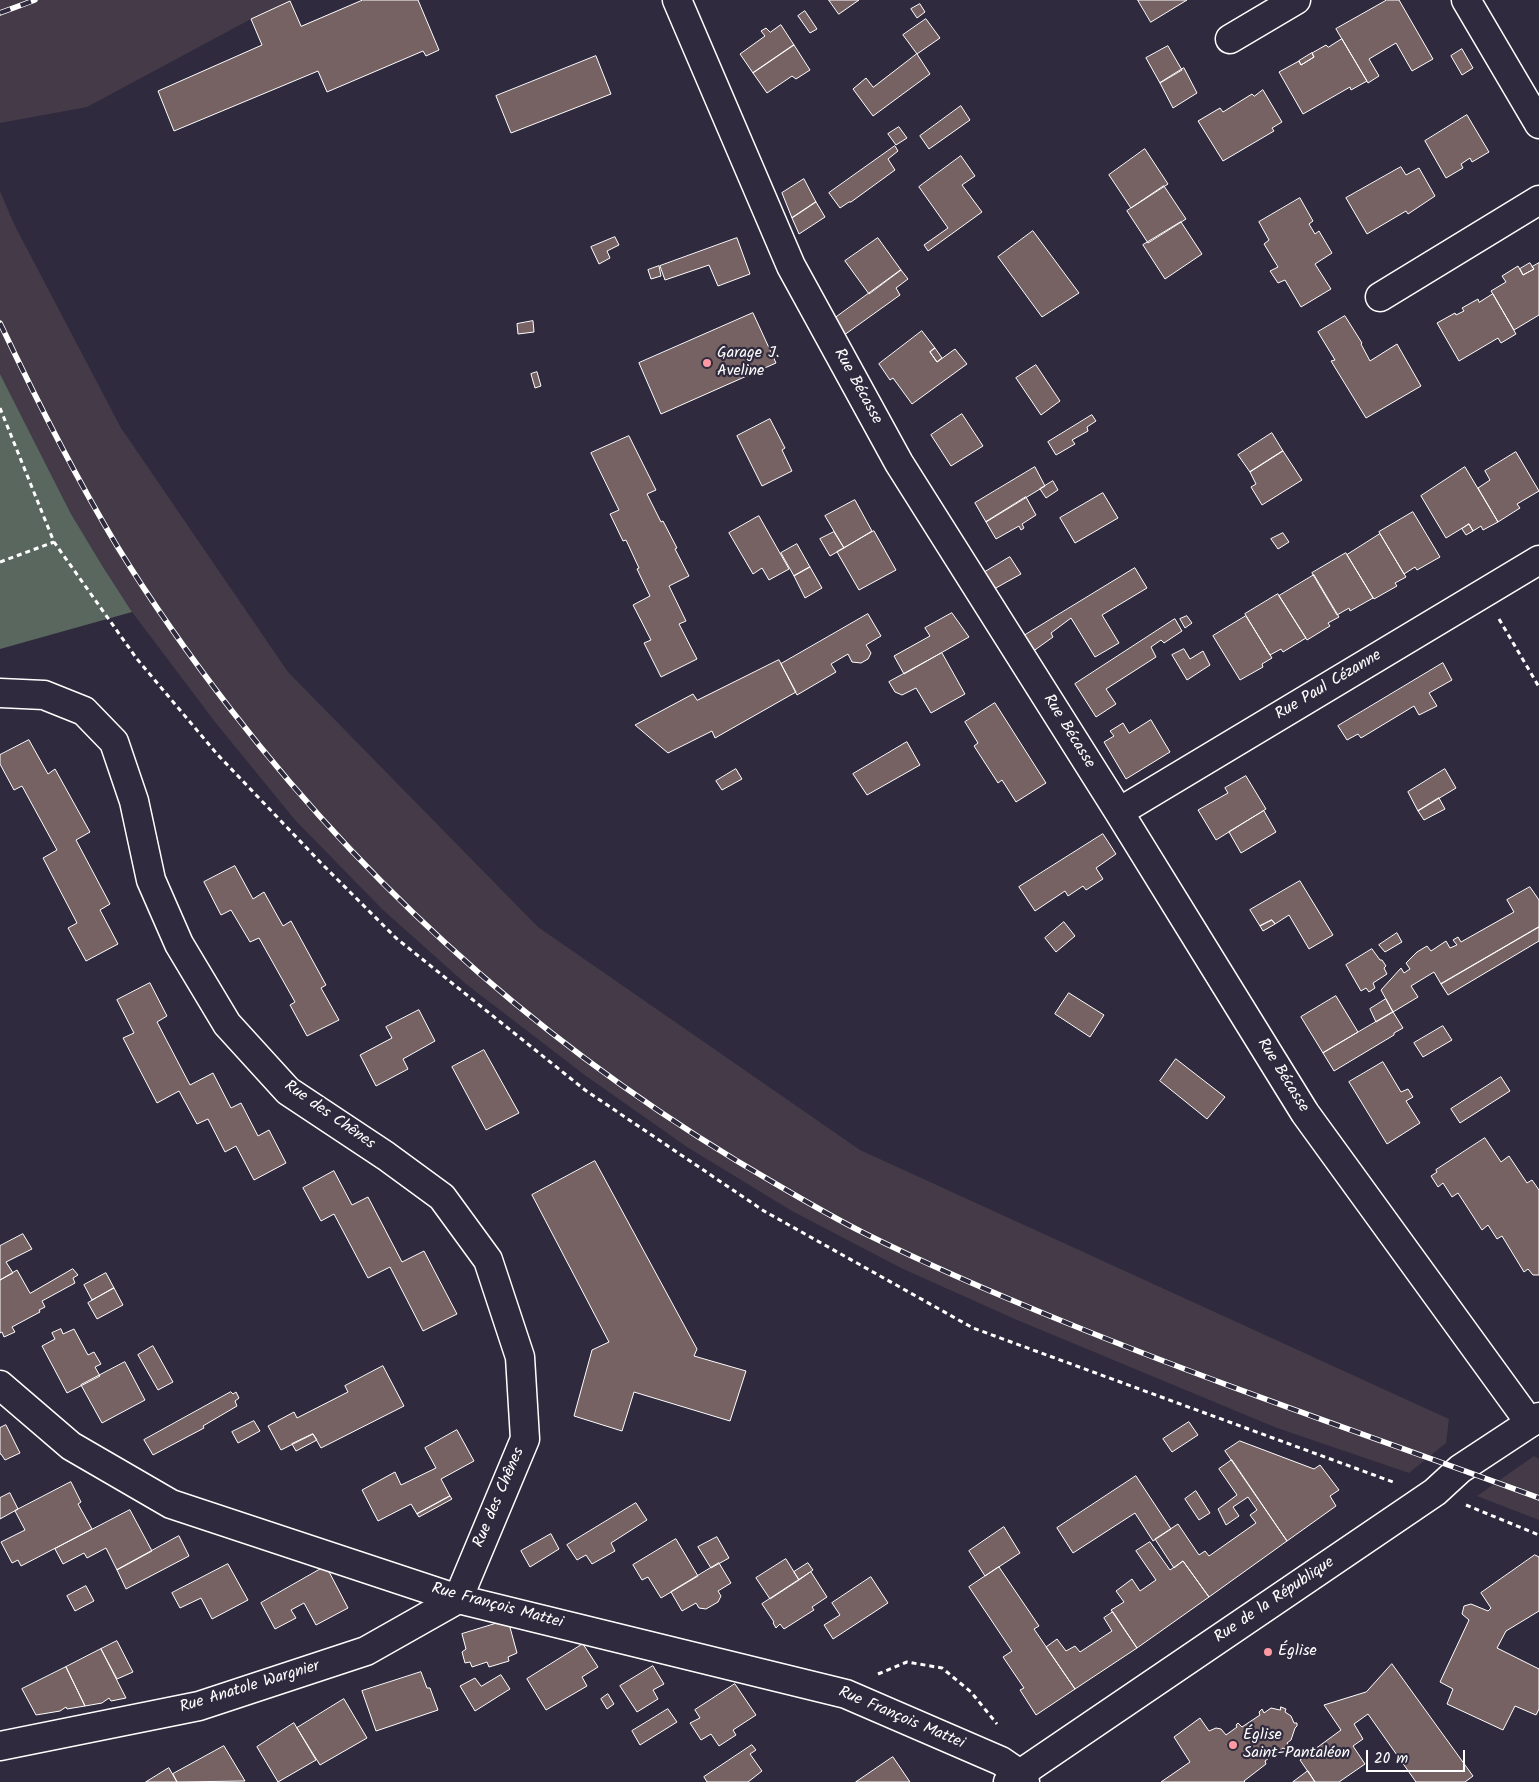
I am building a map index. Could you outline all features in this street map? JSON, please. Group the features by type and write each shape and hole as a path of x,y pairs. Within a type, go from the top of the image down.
{"street":[{"name":"Rue Bécasse","path":"677,0 791,266 899,463 1119,812 1305,1113 1534,1420"},
{"path":"1230,39 1296,0"},
{"path":"1466,0 1529,87 1539,124"},
{"path":"1380,297 1539,200"},
{"name":"Rue Paul Cézanne","path":"1119,812 1539,560"},
{"name":"Rue des Chênes","path":"0,693 44,694 84,710 114,742 134,801 151,880 179,944 227,1024 288,1091 386,1156 442,1198 488,1260 520,1357 525,1439 458,1599"},
{"name":"Rue François Mattei","path":"0,1386 71,1446 171,1504 458,1599 846,1694 1001,1761 1018,1779"},
{"name":"Rue de la République","path":"1018,1779 1056,1751 1435,1492 1460,1469 1534,1420"},
{"name":"Rue Anatole Wargnier","path":"0,1746 199,1706 366,1651 458,1599"}],"path":[{"path":"0,408 54,542 137,659 217,754 396,938 585,1090 764,1211 973,1328 1404,1486 1435,1492 1539,1535"},
{"path":"0,562 54,542"},
{"path":"1483,592 1539,687"},
{"path":"846,1694 878,1674 907,1662 942,1668 971,1692 998,1726"}],"shaded area":[{"path":"0,0 293,0 251,19 87,107 0,123"},
{"path":"0,191 14,224 121,428 288,672 538,927 860,1150 1449,1419 1446,1443 1409,1473 1277,1428 1017,1320 901,1268 792,1211 687,1147 586,1076 466,984 382,909 295,820 215,722 132,612 71,514 0,374"},
{"path":"0,374 71,514 132,612 0,649"},
{"path":"1534,1456 1539,1459 1539,1520 1477,1496"}],"building":[{"path":"363,0 418,0 439,50 426,56 423,51 327,92 318,71 174,131 158,91 262,45 251,19 290,1 301,26"},
{"path":"829,0 859,0 839,14"},
{"path":"1138,0 1187,0 1151,22"},
{"path":"1387,0 1399,0 1433,59 1412,71 1396,43 1369,59 1379,76 1368,83 1336,29"},
{"path":"920,4 925,12 917,18 911,9"},
{"path":"805,11 817,29 810,33 798,16"},
{"path":"926,19 940,38 917,54 903,35"},
{"path":"781,25 794,45 753,73 740,54 765,36 761,31 766,28 770,32"},
{"path":"1342,39 1367,81 1351,90 1350,87 1303,114 1279,72 1299,61 1301,65 1314,57 1312,53"},
{"path":"794,45 810,70 796,79 792,76 767,93 753,73"},
{"path":"1168,46 1182,70 1160,83 1146,58"},
{"path":"1462,49 1473,68 1462,75 1451,56"},
{"path":"1312,53 1314,57 1301,65 1299,61"},
{"path":"917,54 930,74 873,116 853,89 866,78 873,87"},
{"path":"596,56 611,94 511,133 496,96"},
{"path":"1184,68 1197,93 1173,108 1160,83"},
{"path":"1263,90 1282,122 1272,128 1274,131 1223,161 1198,121 1220,108 1223,112 1252,94 1254,96"},
{"path":"961,106 970,120 929,149 920,136"},
{"path":"1467,115 1489,152 1472,162 1470,158 1461,164 1463,168 1446,178 1425,141"},
{"path":"899,127 907,138 896,145 888,134"},
{"path":"895,146 898,151 888,159 895,170 840,208 829,193"},
{"path":"1145,149 1168,184 1131,208 1109,175"},
{"path":"961,156 975,176 962,185 982,212 928,251 924,245 948,228 919,187"},
{"path":"1401,167 1406,175 1419,168 1435,196 1408,214 1406,211 1367,234 1346,198"},
{"path":"804,179 816,202 792,218 782,193"},
{"path":"1164,186 1186,219 1148,243 1127,211"},
{"path":"1300,198 1313,221 1309,224 1315,234 1319,231 1332,253 1315,264 1331,289 1301,307 1285,280 1278,283 1270,271 1278,267 1264,244 1269,240 1259,222"},
{"path":"816,202 825,217 799,234 792,218"},
{"path":"1181,222 1202,254 1165,279 1143,245"},
{"path":"1033,231 1079,293 1042,317 998,257"},
{"path":"615,237 619,245 607,251 610,258 599,264 591,247"},
{"path":"737,238 750,274 718,286 709,265 665,280 660,266"},
{"path":"878,238 901,270 869,294 845,261"},
{"path":"1530,263 1534,269 1523,275 1520,269"},
{"path":"1539,263 1539,315 1514,330 1491,291 1506,282 1502,276 1518,266 1523,275 1534,269 1532,267"},
{"path":"659,266 661,276 651,279 648,270"},
{"path":"901,270 908,279 896,288 900,295 840,338 831,321"},
{"path":"1493,294 1516,334 1501,343 1498,338 1459,361 1437,323 1455,313 1456,315 1464,311 1462,308 1478,299 1479,302"},
{"name":"Garage J. Aveline","path":"753,313 776,363 661,414 639,363"},
{"path":"1345,316 1362,343 1370,361 1397,344 1421,386 1366,418 1331,361 1335,360 1318,332"},
{"path":"533,321 534,332 518,334 517,324"},
{"path":"922,331 935,348 930,352 937,362 955,349 967,364 912,404 893,378 890,380 879,364"},
{"path":"935,348 942,358 937,362 930,352"},
{"path":"1036,365 1060,401 1041,415 1016,378"},
{"path":"537,372 541,386 535,388 531,374"},
{"path":"962,414 983,446 951,466 931,435"},
{"path":"1092,415 1096,421 1087,427 1088,431 1072,440 1075,444 1056,455 1048,442"},
{"path":"770,419 785,448 782,450 792,471 762,486 737,436"},
{"path":"1272,433 1283,451 1250,472 1238,455"},
{"path":"629,436 656,490 647,494 677,548 675,549 689,576 669,586 686,621 679,624 697,659 661,677 644,643 651,640 633,605 650,596 626,540 623,541 610,514 619,510 591,453"},
{"path":"1283,451 1302,480 1262,505 1251,487 1256,484 1250,472"},
{"path":"1516,452 1539,491 1517,504 1520,508 1498,522 1478,488 1490,480 1485,471"},
{"path":"1035,467 1045,486 986,522 975,503"},
{"path":"1465,467 1498,522 1483,530 1481,526 1473,531 1469,524 1446,538 1421,496"},
{"path":"1053,481 1058,490 1046,498 1040,489"},
{"path":"1103,493 1118,518 1075,543 1060,518"},
{"path":"1026,497 1036,515 1022,524 1024,528 1021,530 1019,526 996,539 986,522"},
{"path":"855,500 872,531 844,548 825,516"},
{"path":"1413,512 1440,557 1417,570 1415,567 1404,574 1379,532"},
{"path":"759,516 789,569 769,580 762,568 753,574 729,533"},
{"path":"1469,524 1473,531 1466,535 1462,529"},
{"path":"874,531 896,570 859,590 837,552"},
{"path":"834,532 844,548 830,556 820,539"},
{"path":"1283,533 1289,542 1278,549 1271,539"},
{"path":"1380,534 1406,577 1395,583 1397,586 1374,599 1347,555"},
{"path":"797,544 810,567 794,576 781,553"},
{"path":"1346,553 1373,598 1350,611 1349,608 1337,615 1312,573"},
{"path":"1010,557 1021,574 994,589 985,572"},
{"path":"810,567 822,588 805,598 794,576"},
{"path":"1135,568 1147,588 1102,615 1119,643 1095,657 1071,618 1051,633 1053,637 1032,652 1022,637"},
{"path":"1314,575 1339,617 1328,623 1330,626 1307,640 1279,596"},
{"path":"1278,594 1306,638 1283,652 1281,649 1270,655 1245,614"},
{"path":"952,613 969,637 904,674 894,656 930,636 925,628"},
{"path":"868,614 881,636 866,645 871,653 868,659 861,663 852,662 848,654 831,664 836,672 797,695 781,664"},
{"path":"1187,616 1192,623 1185,628 1180,619"},
{"path":"1246,616 1272,658 1262,664 1263,667 1240,680 1213,636"},
{"path":"1175,619 1182,631 1164,643 1161,640 1151,647 1156,657 1106,689 1116,704 1096,717 1075,684"},
{"path":"1184,649 1190,659 1203,651 1210,665 1187,680 1172,655"},
{"path":"942,653 965,694 931,713 916,688 902,695 895,692 889,682"},
{"path":"779,660 796,692 715,738 712,731 668,753 635,725 693,694 697,700"},
{"path":"1443,663 1452,680 1429,693 1437,706 1419,715 1414,706 1361,738 1358,734 1347,740 1338,726"},
{"path":"995,703 1046,783 1016,802 1002,780 998,783 974,746 978,743 965,722"},
{"path":"1151,720 1170,752 1126,779 1104,742 1114,736 1110,731 1123,723 1129,733"},
{"path":"29,740 48,774 55,769 90,832 76,840 110,904 100,910 118,944 86,961 68,928 77,923 43,858 57,850 22,786 14,790 0,764 0,755"},
{"path":"907,742 920,765 867,795 853,774"},
{"path":"736,769 742,779 722,790 716,781"},
{"path":"1445,769 1456,788 1418,811 1408,792"},
{"path":"1246,776 1266,809 1216,840 1198,810 1228,793 1225,788"},
{"path":"1439,798 1445,809 1424,820 1418,811"},
{"path":"1264,811 1276,832 1241,853 1229,832"},
{"path":"1103,834 1116,854 1096,868 1103,879 1086,890 1083,886 1068,896 1065,891 1035,911 1019,887"},
{"path":"235,866 253,899 264,892 283,926 291,921 326,985 321,988 339,1020 307,1036 290,1005 295,1002 259,938 250,942 231,910 221,915 204,882"},
{"path":"1300,881 1333,935 1309,949 1289,915 1275,924 1272,920 1260,926 1250,910"},
{"path":"1530,887 1539,900 1539,927 1441,984 1434,972 1411,986 1418,997 1393,1012 1381,990 1401,968 1404,973 1410,969 1406,963 1417,952 1427,946 1431,951 1446,941 1450,948 1457,945 1453,940 1458,937 1461,942 1514,912 1507,900"},
{"path":"1272,920 1275,924 1263,931 1260,926"},
{"path":"1064,922 1075,936 1056,952 1045,938"},
{"path":"1539,927 1539,941 1448,995 1441,984"},
{"path":"1397,933 1402,942 1385,952 1379,945"},
{"path":"1372,949 1386,966 1384,968 1387,974 1373,983 1375,988 1369,992 1366,988 1361,991 1346,965"},
{"path":"150,983 167,1016 157,1022 190,1085 213,1073 231,1108 241,1103 258,1136 269,1130 286,1163 254,1180 236,1146 225,1152 208,1119 197,1124 179,1091 157,1103 123,1038 134,1033 117,1000"},
{"path":"1069,993 1104,1015 1090,1037 1055,1014"},
{"path":"1336,996 1358,1032 1323,1053 1301,1017"},
{"path":"1386,999 1393,1012 1376,1022 1370,1009"},
{"path":"419,1010 435,1041 403,1059 408,1069 376,1086 360,1055 392,1038 386,1027"},
{"path":"1393,1012 1403,1028 1334,1071 1323,1053"},
{"path":"1443,1026 1452,1040 1423,1057 1414,1043"},
{"path":"484,1050 519,1113 486,1130 452,1067"},
{"path":"1176,1059 1225,1097 1207,1119 1160,1081"},
{"path":"1383,1062 1401,1092 1408,1089 1413,1097 1406,1101 1420,1123 1387,1144 1349,1082"},
{"path":"1501,1077 1510,1091 1460,1123 1451,1109"},
{"path":"1485,1138 1501,1162 1509,1156 1527,1183 1532,1180 1539,1190 1539,1275 1533,1275 1528,1269 1524,1272 1502,1236 1497,1239 1488,1225 1482,1230 1458,1193 1452,1197 1443,1183 1438,1187 1431,1176 1437,1172 1436,1170"},
{"path":"595,1161 697,1349 694,1356 746,1371 730,1421 634,1392 622,1431 574,1416 592,1350 609,1342 532,1195"},
{"path":"334,1171 352,1205 368,1197 402,1262 424,1251 457,1314 423,1331 390,1267 368,1278 334,1214 321,1221 303,1188"},
{"path":"23,1234 32,1249 6,1262 13,1273 0,1280 0,1246"},
{"path":"73,1269 78,1275 73,1278 75,1283 42,1301 45,1307 39,1310 40,1312 12,1327 15,1332 4,1337 2,1332 0,1333 0,1280 17,1270 30,1293"},
{"path":"106,1273 114,1288 92,1300 84,1285"},
{"path":"114,1288 123,1305 97,1319 88,1303"},
{"path":"61,1329 63,1334 74,1329 88,1355 94,1352 101,1364 95,1367 100,1376 67,1393 42,1346 55,1339 52,1333"},
{"path":"153,1346 173,1382 158,1390 138,1355"},
{"path":"125,1362 145,1400 102,1423 81,1385"},
{"path":"383,1366 404,1406 321,1448 313,1434 281,1450 268,1426 294,1412 297,1418 348,1392 345,1386"},
{"path":"231,1392 233,1394 236,1392 239,1398 235,1401 237,1406 203,1426 204,1428 153,1455 144,1440"},
{"path":"254,1421 260,1431 238,1443 232,1432"},
{"path":"1189,1422 1198,1435 1172,1452 1163,1439"},
{"path":"6,1425 20,1453 5,1460 0,1454 0,1428"},
{"path":"457,1430 474,1461 441,1479 450,1496 417,1514 411,1504 378,1521 362,1490 395,1472 401,1485 436,1468 425,1448"},
{"path":"313,1434 317,1440 296,1451 292,1444"},
{"path":"1240,1441 1314,1469 1320,1465 1339,1490 1330,1496 1336,1506 1287,1541 1225,1451"},
{"path":"1232,1460 1287,1541 1209,1597 1183,1561 1174,1568 1155,1539 1178,1524 1199,1555 1205,1551 1209,1556 1256,1523 1250,1515 1257,1510 1248,1497 1233,1507 1239,1516 1226,1525 1218,1509 1237,1495 1219,1469"},
{"path":"1136,1476 1171,1529 1153,1541 1135,1513 1073,1553 1057,1528"},
{"path":"71,1482 81,1502 78,1504 92,1529 21,1566 18,1560 12,1563 1,1542 25,1530 15,1511"},
{"path":"1196,1491 1210,1513 1199,1520 1185,1499"},
{"path":"10,1493 18,1509 0,1519 0,1498"},
{"path":"450,1496 452,1499 419,1517 417,1514"},
{"path":"636,1503 647,1520 611,1543 615,1551 592,1564 586,1555 577,1560 567,1545"},
{"path":"130,1510 152,1551 117,1570 106,1548 87,1558 84,1553 63,1564 55,1549"},
{"path":"1004,1527 1020,1553 985,1576 969,1551"},
{"path":"551,1534 559,1549 530,1567 521,1551"},
{"path":"179,1536 189,1556 126,1589 117,1570"},
{"path":"717,1537 729,1558 711,1568 698,1547"},
{"path":"676,1539 698,1576 661,1598 648,1577 642,1580 633,1565"},
{"path":"1150,1542 1170,1570 1183,1561 1209,1597 1137,1648 1111,1610 1124,1602 1116,1591 1132,1579 1140,1591 1156,1580 1136,1551"},
{"path":"1535,1555 1539,1557 1539,1611 1506,1631 1497,1648 1539,1669 1539,1709 1536,1715 1515,1706 1503,1730 1447,1704 1453,1689 1440,1682 1469,1620 1462,1614 1464,1606 1471,1604 1488,1611 1491,1608 1481,1593"},
{"path":"786,1559 799,1580 770,1599 756,1578"},
{"path":"719,1563 731,1583 718,1591 721,1596 718,1602 706,1609 699,1608 696,1603 682,1611 671,1592"},
{"path":"808,1563 813,1570 799,1580 794,1572"},
{"path":"228,1564 248,1600 212,1619 201,1598 180,1608 172,1593"},
{"path":"326,1566 348,1608 316,1625 304,1603 291,1610 296,1618 275,1629 261,1603"},
{"path":"999,1567 1039,1626 1034,1629 1075,1689 1036,1715 1020,1690 1024,1688 1003,1657 1012,1651 969,1587"},
{"path":"811,1572 827,1597 812,1607 814,1610 784,1629 780,1624 776,1628 762,1604"},
{"path":"871,1577 888,1603 833,1639 824,1625 840,1615 832,1603"},
{"path":"86,1586 94,1601 75,1611 67,1596"},
{"path":"1113,1612 1137,1648 1075,1689 1046,1647 1057,1639 1066,1651 1075,1646 1080,1652 1112,1631 1104,1618"},
{"path":"508,1620 517,1653 508,1657 509,1661 489,1667 487,1662 472,1667 470,1662 465,1663 462,1652 466,1649 462,1634"},
{"path":"117,1641 133,1672 117,1679 101,1649"},
{"path":"583,1644 598,1667 582,1677 587,1686 546,1710 527,1679"},
{"path":"101,1649 126,1698 111,1701 109,1698 102,1703 85,1706 66,1667"},
{"path":"1392,1664 1473,1776 1465,1782 1416,1782 1368,1714 1354,1724 1363,1739 1353,1746 1365,1764 1339,1782 1315,1782 1300,1760 1341,1730 1324,1705 1366,1692"},
{"path":"653,1666 664,1684 653,1690 658,1699 637,1712 620,1686"},
{"path":"66,1667 85,1706 67,1709 66,1707 60,1711 36,1715 22,1689"},
{"path":"421,1672 427,1688 430,1688 438,1710 376,1731 362,1691"},
{"path":"501,1675 510,1689 475,1711 460,1686 475,1678 481,1686"},
{"path":"735,1684 756,1715 733,1730 736,1735 719,1746 711,1734 701,1740 690,1723 700,1718 695,1710"},
{"path":"608,1694 614,1704 607,1709 601,1699"},
{"path":"344,1699 367,1738 320,1765 297,1728"},
{"name":"Église Saint-Pantaléon","path":"1281,1707 1286,1709 1285,1712 1291,1716 1294,1723 1297,1723 1291,1740 1287,1743 1289,1746 1265,1761 1266,1764 1245,1782 1161,1782 1190,1762 1174,1737 1200,1718 1209,1731 1216,1728 1221,1729 1226,1735 1237,1727 1238,1723 1242,1727 1260,1715 1259,1712 1262,1709 1264,1713 1271,1708 1280,1710"},
{"path":"668,1709 677,1722 640,1745 632,1731"},
{"path":"294,1723 316,1760 278,1782 257,1747"},
{"path":"752,1745 756,1750 750,1754 762,1771 748,1782 707,1782 704,1777"},
{"path":"224,1746 245,1781 177,1782 173,1774"},
{"path":"893,1757 910,1782 856,1782"},
{"path":"169,1768 177,1782 146,1782"},
{"path":"1308,1771 1315,1782 1293,1782"}],"railway":[{"path":"0,13 35,0"},
{"path":"0,323 56,436 117,546 172,630 232,711 290,782 350,850 414,914 550,1032 623,1086 698,1137 831,1215 914,1257 1015,1302 1125,1346 1243,1391 1539,1498"}],"place":[{"name":"Garage J. Aveline","path":"707,363"},
{"name":"Église","path":"1268,1652"},
{"name":"Église Saint-Pantaléon","path":"1233,1745"}]}
